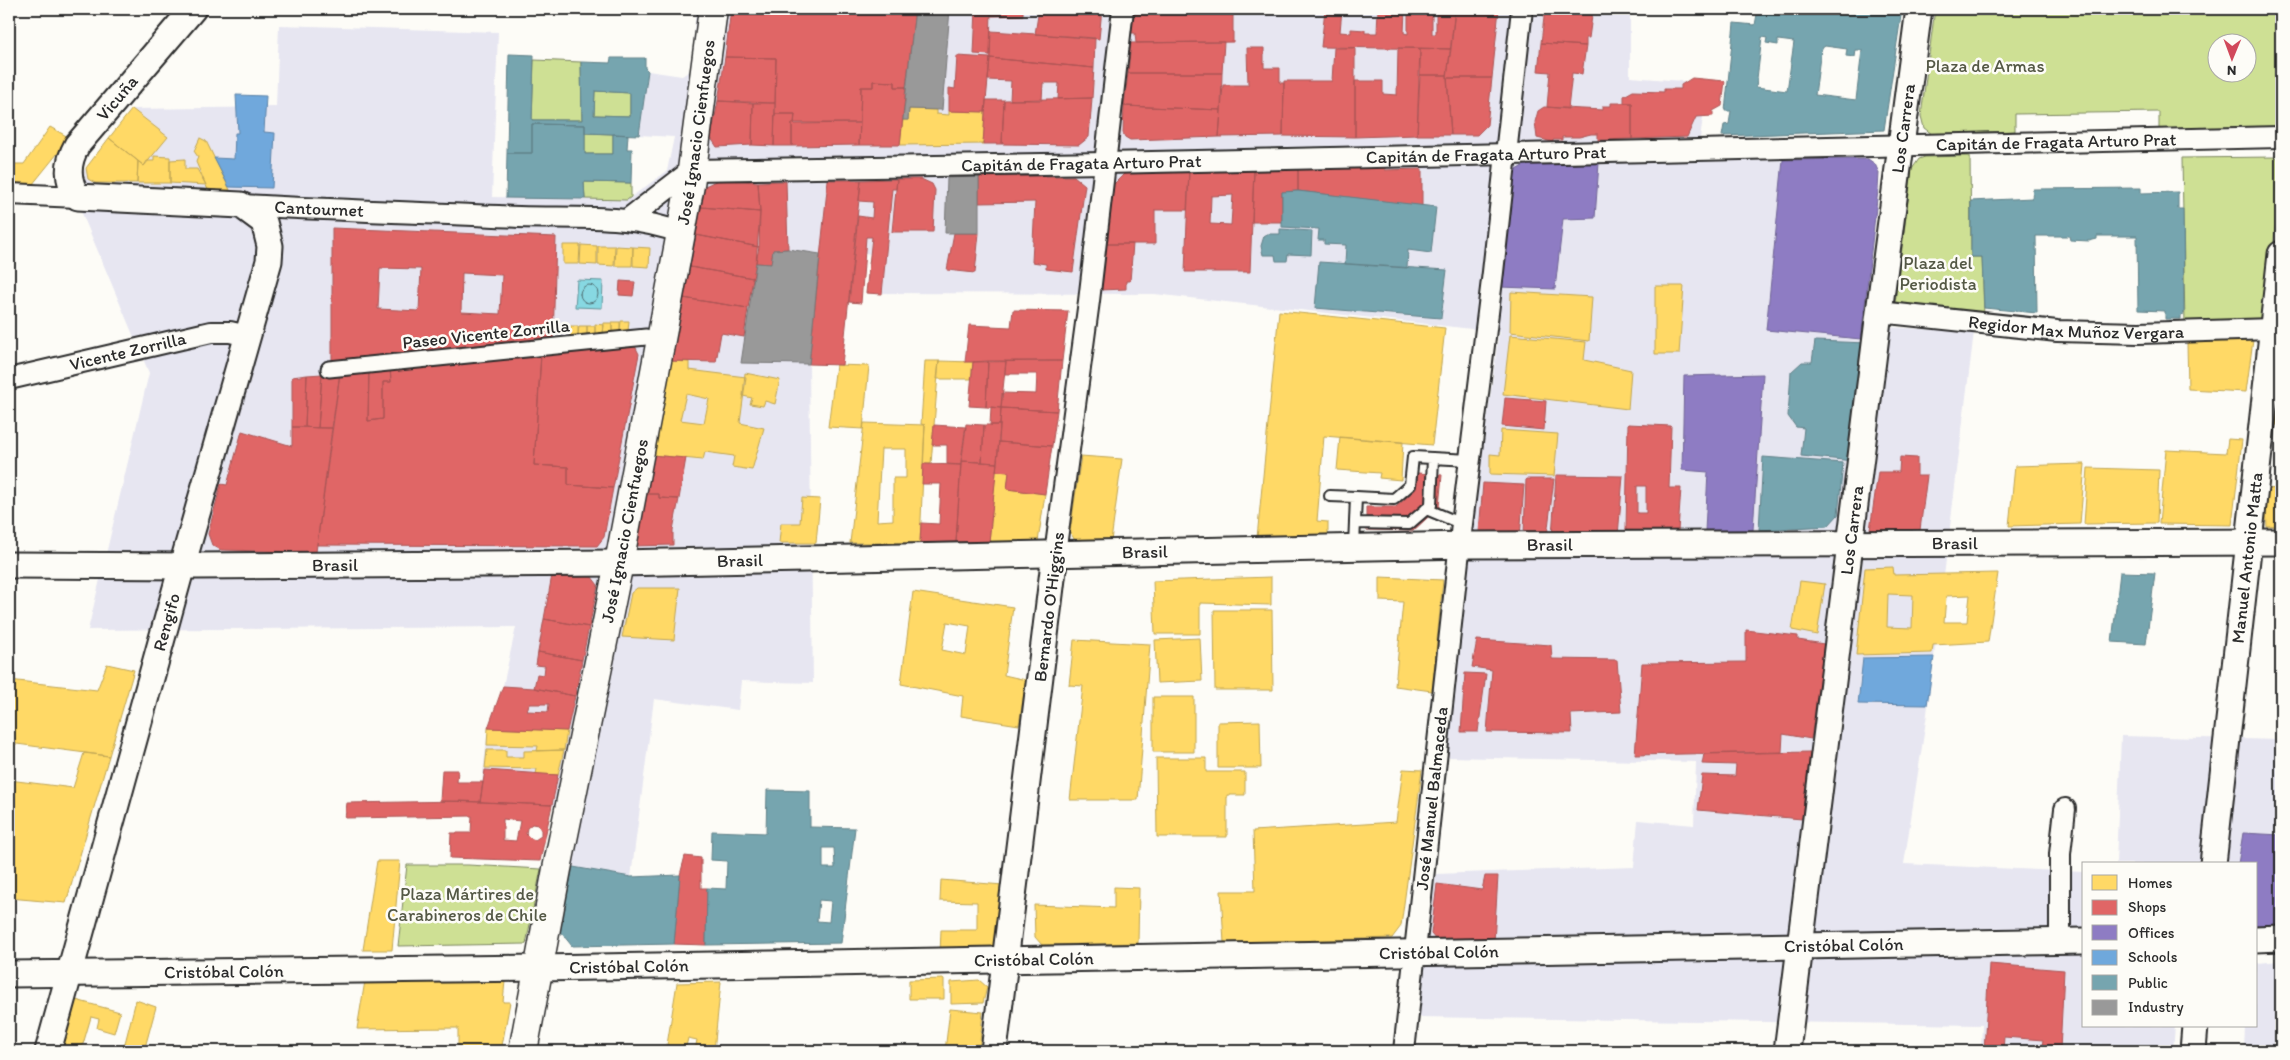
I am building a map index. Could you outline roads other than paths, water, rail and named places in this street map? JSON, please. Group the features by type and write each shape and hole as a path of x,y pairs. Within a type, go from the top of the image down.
{"main road":[{"name":"José Ignacio Cienfuegos","path":"523,1051 557,869 619,563 681,233 692,170 708,13"}],"street":[{"name":"Vicuña","path":"78,197 72,187 69,167 71,157 77,145 193,9"},
{"name":"Bernardo O'Higgins","path":"994,1051 1055,554 1106,163 1123,9"},
{"path":"1506,155 1522,9"},
{"name":"Los Carrera","path":"1787,1051 1879,312 1919,9"},
{"name":"Capitán de Fragata Arturo Prat","path":"692,170 1506,155 2281,137"},
{"name":"José Manuel Balmaceda","path":"1404,1051 1461,534 1506,155"},
{"path":"628,219 692,170"},
{"name":"Cantournet","path":"9,194 558,218 628,219 658,224 681,233"},
{"name":"Rengifo","path":"48,1051 182,566 270,261 270,246 264,222 241,204"},
{"name":"Manuel Antonio Matta","path":"2214,862 2281,254"},
{"name":"Regidor Max Muñoz Vergara","path":"1879,312 2057,331 2139,333 2273,329"},
{"name":"Vicente Zorrilla","path":"9,379 211,332 230,332 248,336"},
{"name":"Paseo Vicente Zorrilla","path":"329,369 646,337"},
{"name":"Brasil","path":"9,565 182,566 619,563 1055,554 1425,546 1461,534 1850,543 2281,542"},
{"name":"Cristóbal Colón","path":"9,974 539,968 2072,942 2060,854 2065,808"},
{"path":"2258,939 2281,938"},
{"path":"2193,1051 2196,1028"}],"lane":[{"path":"1330,496 1394,499 1410,485 1413,457 1470,460"},
{"path":"1355,523 1409,524 1431,505 1433,458"},
{"path":"1354,547 1356,497"},
{"path":"1426,509 1461,534"},
{"path":"1409,524 1425,546"}],"water":[{"path":"577,280 603,281 602,308 575,307"}],"park label":[{"name":"Plaza de Armas","path":"1985,66"},
{"name":"Plaza del Periodista","path":"1938,273"},
{"name":"Plaza Mártires de Carabineros de Chile","path":"467,904"}]}
